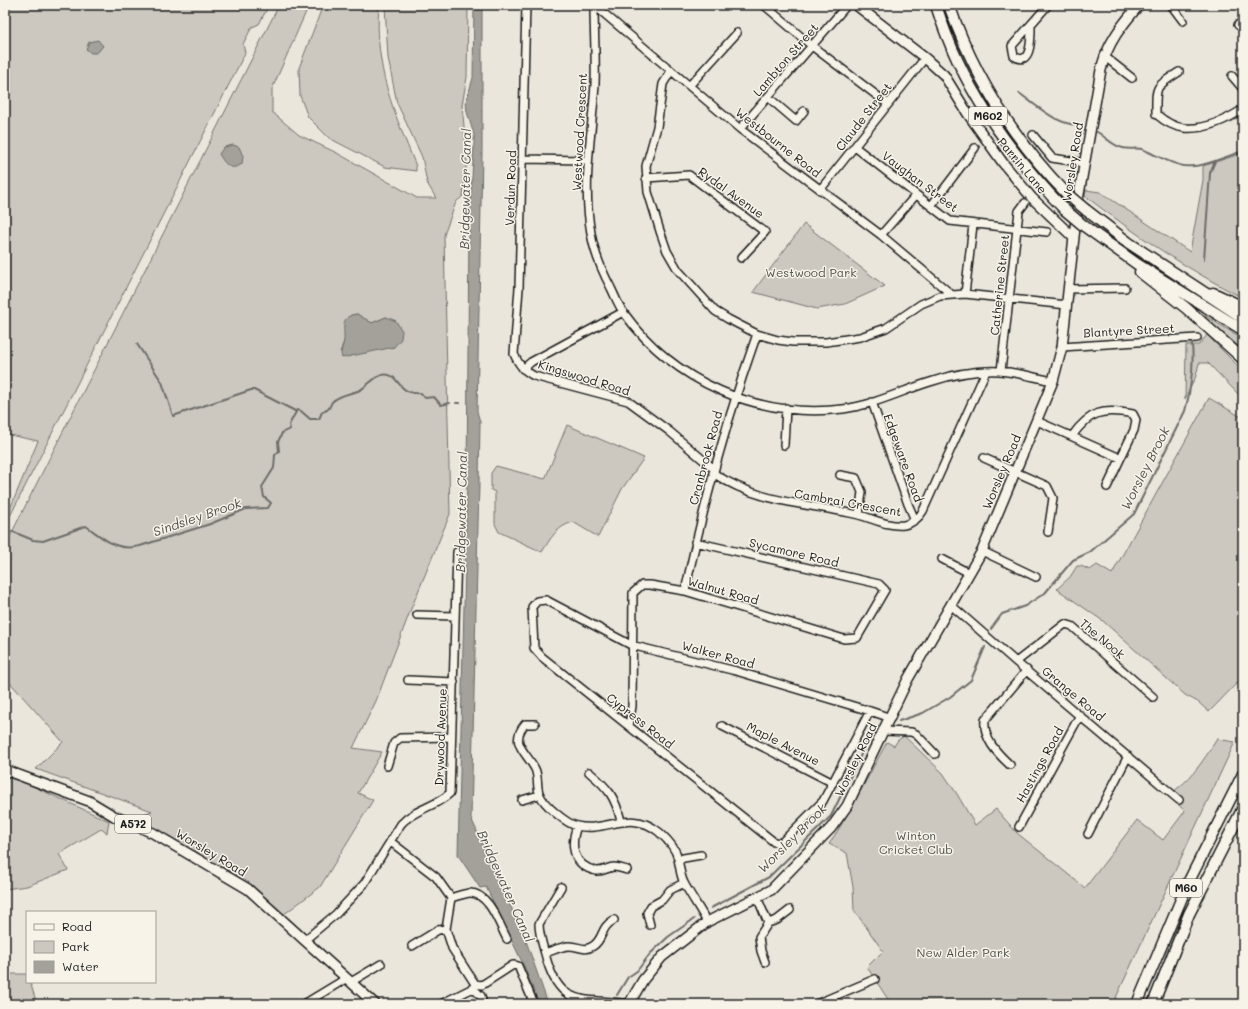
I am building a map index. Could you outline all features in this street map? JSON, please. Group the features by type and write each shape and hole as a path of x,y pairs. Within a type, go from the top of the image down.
{"highway":[{"name":"M602","path":"936,5 960,65 984,110 1013,152 1065,210 1139,272 1186,308 1243,360"},
{"name":"M602","path":"949,5 972,62 995,103 1029,150 1068,194 1086,210 1129,243 1243,318"},
{"name":"M602","path":"1108,245 1243,330"},
{"name":"M602","path":"1196,287 1243,307"},
{"name":"M60","path":"1137,1004 1188,883 1243,774"},
{"name":"M60","path":"1152,1004 1189,914 1243,808"}],"main road":[{"name":"Worsley Road","path":"629,1004 643,980 662,957 707,922 771,890 831,828 847,806 891,718 908,679 952,606 982,551 1014,471 1037,421 1053,381 1062,346 1084,163 1104,56 1120,28 1139,5"},
{"name":"Parrin Lane","path":"862,7 944,75 985,140 1017,181 1074,238"},
{"name":"Worsley Road","path":"5,770 89,801 114,816 153,833 248,889 375,1004"}],"street":[{"name":"Verdun Road","path":"523,369 514,354 518,298 526,5"},
{"name":"Westbourne Road","path":"594,5 740,128 881,235 951,294"},
{"name":"Westwood Crescent","path":"594,5 595,84 587,160 587,199 594,247 604,274 623,312 646,338 673,362 706,385 734,397 786,408 843,409 872,402 944,378 986,371 1001,371 1053,381"},
{"path":"764,5 812,46 888,104"},
{"name":"Lambton Street","path":"740,128 848,5"},
{"path":"1031,25 1048,5"},
{"path":"1171,5 1182,21"},
{"path":"690,85 737,33"},
{"path":"1104,56 1132,78"},
{"name":"Claude Street","path":"820,190 925,58"},
{"path":"671,71 663,84 660,116 648,155 646,178 652,209 667,251 678,270 715,311 757,334 793,342 826,342 847,339 886,328 928,300 951,294 965,294 1067,305"},
{"path":"1179,72 1160,83 1156,89 1156,114 1164,120 1183,128 1205,126 1231,118 1243,109"},
{"path":"1232,76 1243,88"},
{"path":"768,97 796,121 804,112"},
{"path":"1033,135 1052,158 1084,163"},
{"name":"Vaughan Street","path":"855,147 950,221 973,225 1047,232"},
{"path":"931,206 975,148"},
{"path":"522,159 587,160"},
{"name":"Rydal Avenue","path":"646,178 689,175 765,232 741,258"},
{"path":"881,235 916,195"},
{"name":"Catherine Street","path":"1001,371 1019,211 1025,203"},
{"path":"965,294 973,225"},
{"path":"1068,289 1125,288"},
{"path":"523,369 531,362 623,312"},
{"name":"Cranbrook Road","path":"685,591 695,542 713,471 734,397 757,334"},
{"name":"Blantyre Street","path":"1062,346 1197,338"},
{"name":"Kingswood Road","path":"523,369 534,376 628,402 669,431 713,471"},
{"name":"Cambrai Crescent","path":"713,471 738,488 774,500 859,515 884,523 904,525 915,520 923,511 986,371"},
{"name":"Edgeware Road","path":"872,402 915,520"},
{"path":"784,444 786,408"},
{"path":"1072,436 1087,418 1097,413 1123,412 1133,414 1136,420 1134,430 1107,487"},
{"path":"1037,421 1120,458"},
{"path":"984,458 1043,483 1050,489 1053,498 1048,532"},
{"path":"840,475 856,478 862,492 859,515"},
{"name":"Sycamore Road","path":"695,542 879,584 885,590 857,638"},
{"path":"982,551 1036,576"},
{"name":"Drywood Avenue","path":"306,940 336,914 364,884 401,824 408,817 443,800 450,793 457,552"},
{"path":"942,559 969,573"},
{"name":"Walnut Road","path":"631,645 633,593 642,586 650,585 685,591 844,639 857,638"},
{"name":"Walker Road","path":"546,600 631,645 736,671 891,718"},
{"name":"Cypress Road","path":"546,600 537,601 532,607 534,648 628,726 770,839 781,843 823,801 833,783"},
{"name":"Grange Road","path":"952,606 1179,800"},
{"path":"418,615 455,616"},
{"name":"The Nook","path":"1016,662 1065,624 1072,626 1153,697"},
{"path":"628,726 632,706 631,645"},
{"path":"1010,765 1000,756 988,739 984,728 985,720 1027,670"},
{"path":"408,680 454,682"},
{"path":"833,783 870,711"},
{"name":"Hastings Road","path":"1019,826 1080,715"},
{"path":"535,724 525,724 519,731 517,737 522,750 531,760 536,771 539,795 560,815 576,826 590,827 621,821 643,822 658,831 669,841 678,858 680,873 684,883 707,922"},
{"name":"Maple Avenue","path":"722,726 833,783"},
{"path":"883,732 911,732 916,734 935,754"},
{"path":"387,766 394,743 400,738 451,738"},
{"path":"1088,834 1128,756"},
{"path":"590,772 612,794 617,804 621,821"},
{"path":"522,800 539,795"},
{"path":"576,826 572,846 578,859 596,871 615,867 626,870"},
{"path":"391,842 436,877 451,898 446,929 452,948 475,984 482,985 513,965 518,966 534,1004"},
{"path":"678,858 701,855"},
{"path":"650,925 647,913 651,906 662,900 670,890 684,883"},
{"path":"561,887 539,924 545,953 556,984 568,996 579,999 629,1004"},
{"path":"451,898 468,893 476,894 484,899 506,939"},
{"path":"758,897 768,923"},
{"path":"766,962 758,942 759,937 768,923 777,920 790,910"},
{"path":"545,953 568,946 582,950 591,948 599,940 605,926 614,920"},
{"path":"412,946 438,930 446,929"},
{"path":"304,1004 381,964"},
{"path":"816,1004 875,979"},
{"path":"441,1004 473,988 481,996 483,1004"}],"green space":[{"path":"5,5 269,5 259,24 252,27 243,44 245,53 5,526 5,517 7,516 38,441 5,434"},
{"path":"279,5 309,5 272,89 272,112 299,135 337,153 417,198 436,198 427,183 422,157 397,103 388,58 385,5 468,5 467,77 462,105 467,158 463,196 456,202 444,235 450,514 411,609 376,701 353,748 382,752 358,793 373,800 320,887 283,915 131,819 152,811 36,769 63,742 5,677 5,546","holes":["357,314 372,323 386,317 396,321 394,347 370,351 340,352 345,338 346,319 351,315"]},
{"path":"323,5 379,5 378,28 382,69 393,107 416,166 416,171 385,167 329,138 308,117 300,96 299,68"},
{"path":"1243,153 1243,298 1202,276 1162,251 1085,196 1086,190 1100,192 1190,252 1203,180 1203,166"},
{"name":"Westwood Park","path":"804,224 885,286 845,304 817,309 753,292"},
{"path":"1196,310 1243,339 1243,350"},
{"path":"1207,335 1243,371 1243,399 1208,363 1199,363 1196,376 1185,399 1186,345 1199,345"},
{"path":"1209,398 1243,418 1243,674 1238,682 1209,712 1198,702 1185,695 1103,621 1057,589 1070,577 1077,566 1090,570 1097,565 1112,574"},
{"path":"567,425 644,458 622,489 598,537 573,522 558,530 542,552 499,532 495,524 495,492 491,490 491,473 496,466 545,479"},
{"path":"904,736 943,773 975,825 996,809 1017,833 1085,888 1137,820 1163,840 1185,811 1168,795 1183,784 1201,763 1217,739 1235,742 1113,1004 891,1004 867,967 883,951 854,910 853,887 847,853 829,844 852,807 887,742 894,746 898,740"},
{"path":"5,776 30,785 109,821 107,833 101,829 59,854 68,870 27,886 5,889"},
{"path":"5,974 26,974 26,983 30,983 37,1004 5,1004"}],"water":[{"path":"474,5 482,5 482,154 477,411 480,422 479,484 471,818 525,938 546,998 550,1004 539,1004 524,966 486,887 480,888 458,855 467,483 469,223 474,146 474,135 467,112 466,102 473,78"},
{"path":"98,40 103,46 97,53 91,53 86,49 89,42"},
{"path":"233,145 239,147 243,156 242,164 231,167 223,161 219,154 224,147"},
{"path":"357,314 372,323 386,317 396,321 402,331 401,339 394,347 342,358 341,352 344,340 344,322 348,317"}],"waterway":[{"path":"1019,93 1049,115 1065,123 1083,125"},
{"path":"1097,132 1119,147 1126,149 1142,149 1178,165 1204,165 1215,161"},
{"name":"Worsley Brook","path":"1204,260 1210,173 1215,161 1243,151"},
{"path":"137,344 162,382 173,416 251,390 254,390 295,411"},
{"name":"Worsley Brook","path":"991,629 1002,614 1025,606 1045,593 1073,560 1090,552 1134,514 1185,411 1192,378 1192,344"},
{"name":"Sindsley Brook","path":"11,531 33,540 43,541 86,526 105,540 117,546 140,546 210,524 246,509 268,508 271,503 264,497 262,487 274,468 275,455 279,451 278,442 282,433 290,429 289,425 297,410 301,411 310,419 319,419 322,412 327,410 335,399 360,390 377,377 385,375 389,375 396,379 401,386 408,391 421,393 425,398 434,397 441,405 450,403"},
{"name":"Worsley Brook","path":"899,721 923,713 950,697 971,680 985,647"},
{"name":"Worsley Brook","path":"711,908 769,877 831,816 871,734"},
{"name":"Worsley Brook","path":"617,995 628,977 637,971 650,954 668,937 694,919"}],"water label":[{"name":"Bridgewater Canal","path":"465,189"},
{"name":"Bridgewater Canal","path":"461,512"},
{"name":"Bridgewater Canal","path":"506,886"}],"park label":[{"name":"Winton Cricket Club","path":"916,843"},
{"name":"New Alder Park","path":"963,953"}]}
